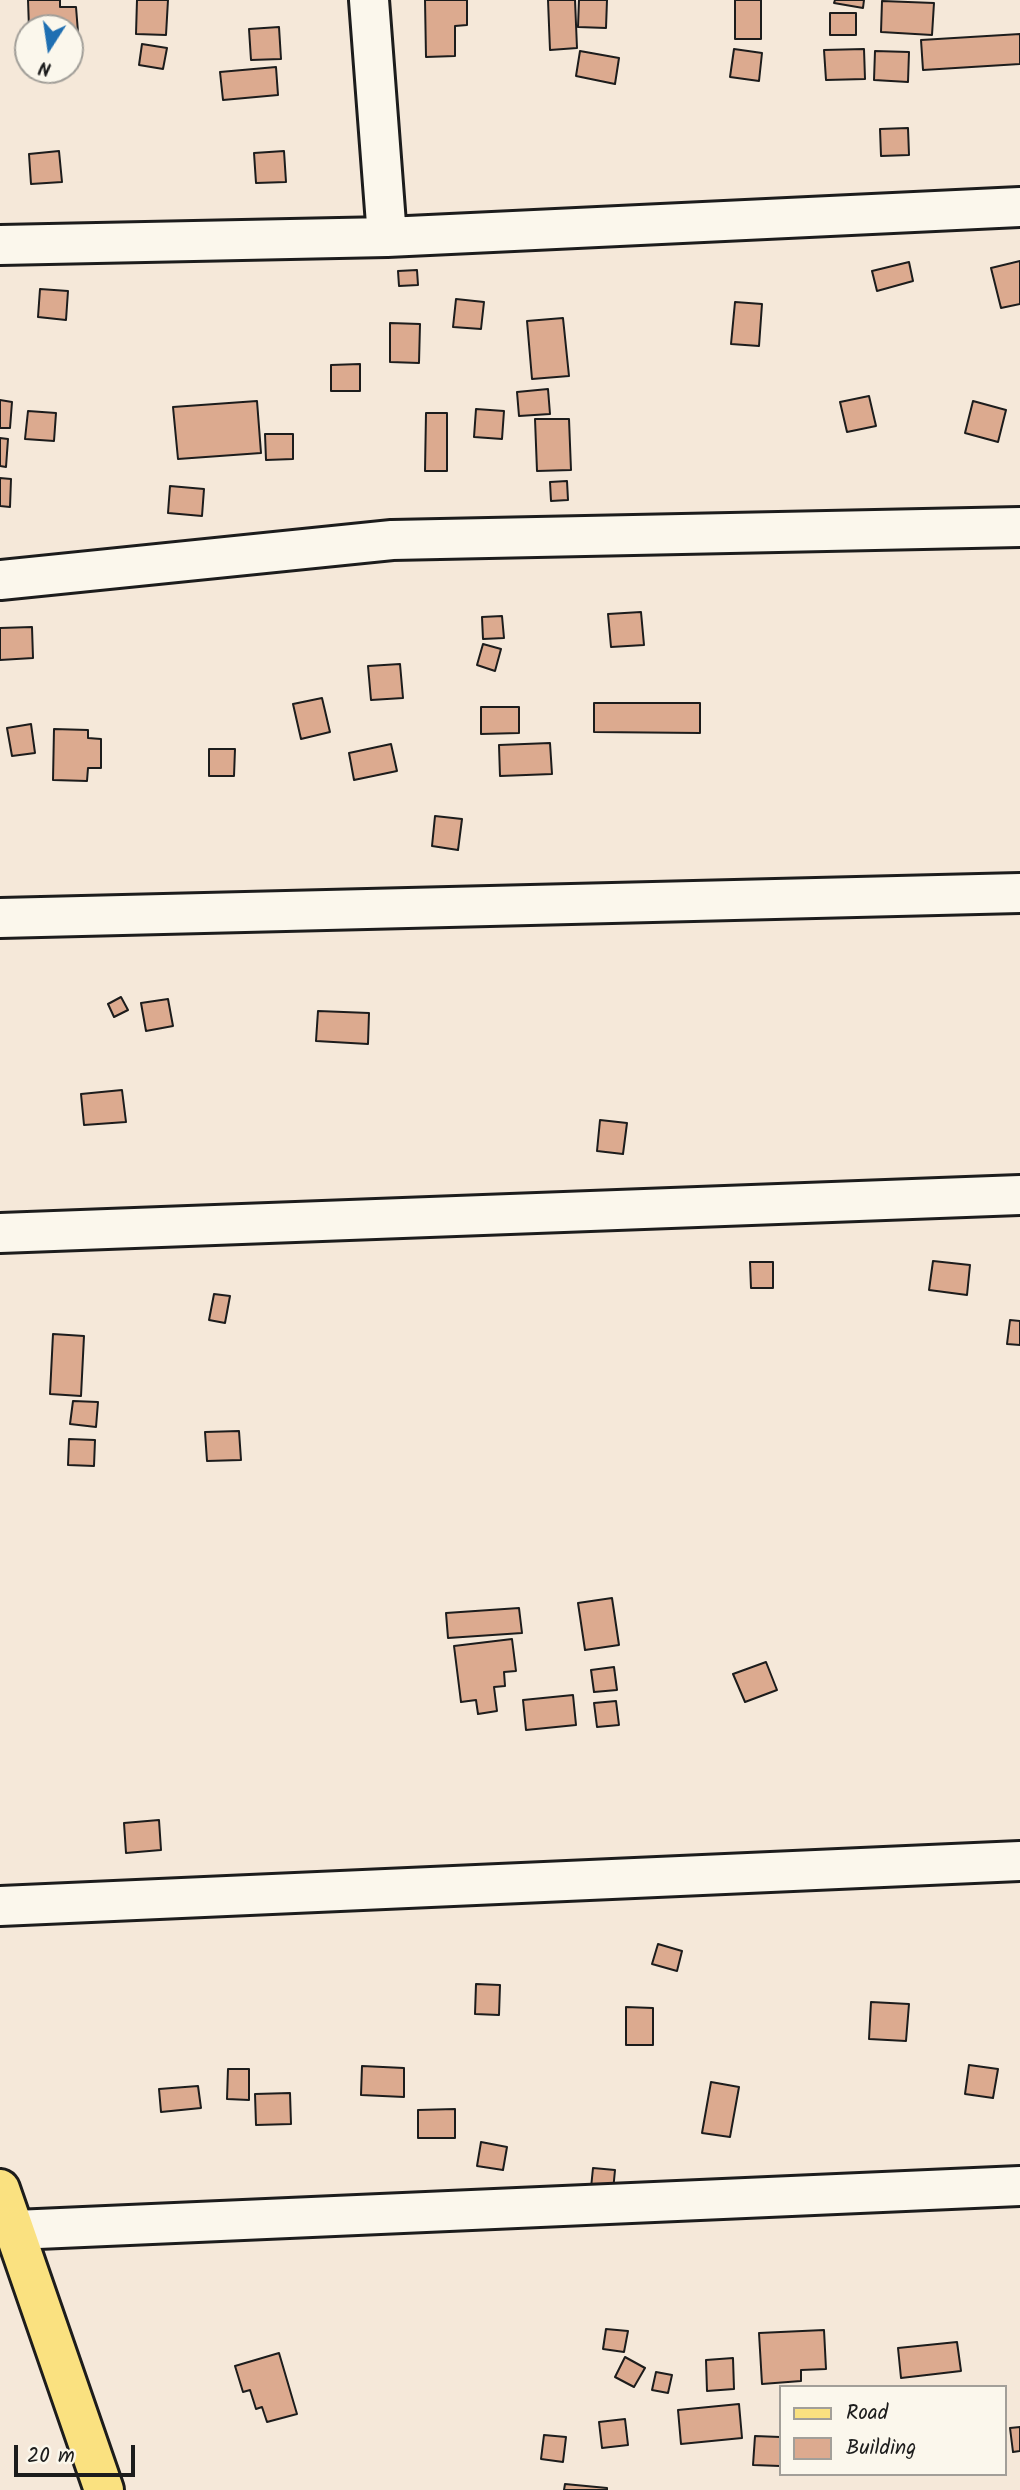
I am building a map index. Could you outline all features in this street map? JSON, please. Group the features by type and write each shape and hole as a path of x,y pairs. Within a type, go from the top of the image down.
{"main road":[{"path":"0,2189 104,2490"}],"street":[{"path":"369,0 387,237"},
{"path":"0,245 387,237 1020,207"},
{"path":"0,580 392,540 1020,527"},
{"path":"0,918 1020,893"},
{"path":"0,1233 1020,1195"},
{"path":"0,1906 1020,1861"},
{"path":"15,2231 1020,2186"}],"building":[{"path":"28,0 60,0 60,7 76,7 77,14 28,14"},
{"path":"137,0 168,0 166,35 136,34"},
{"path":"425,0 467,0 467,25 455,26 455,56 426,57"},
{"path":"548,0 575,0 577,48 550,50"},
{"path":"579,0 607,0 606,28 578,27"},
{"path":"735,0 761,0 761,39 735,39"},
{"path":"835,0 864,0 863,8 834,3"},
{"path":"882,1 934,3 932,35 881,32"},
{"path":"830,13 856,13 856,35 830,35"},
{"path":"279,27 281,59 251,60 249,29"},
{"path":"1020,34 1020,64 923,70 921,40"},
{"path":"142,44 167,48 163,69 139,65"},
{"path":"734,49 762,53 759,81 730,77"},
{"path":"864,49 865,79 826,80 824,50"},
{"path":"580,51 619,58 615,84 576,76"},
{"path":"875,51 909,52 908,82 874,80"},
{"path":"276,67 278,95 223,100 220,72"},
{"path":"908,128 909,155 881,156 880,129"},
{"path":"59,151 62,182 31,184 29,154"},
{"path":"284,151 286,182 256,183 254,153"},
{"path":"1020,261 1020,304 1001,308 991,268"},
{"path":"909,262 913,281 877,291 872,271"},
{"path":"417,270 418,285 399,286 398,271"},
{"path":"40,289 68,291 66,320 38,317"},
{"path":"456,299 484,302 481,329 453,327"},
{"path":"735,302 762,304 759,346 731,344"},
{"path":"563,318 569,376 532,379 527,321"},
{"path":"390,323 420,324 419,363 390,362"},
{"path":"360,364 360,391 331,391 331,365"},
{"path":"548,389 550,414 519,416 517,392"},
{"path":"869,396 876,426 847,432 840,402"},
{"path":"0,400 12,402 10,428 0,428"},
{"path":"257,401 261,453 178,459 173,407"},
{"path":"973,401 1006,410 998,442 965,433"},
{"path":"476,409 504,411 502,439 474,437"},
{"path":"28,411 56,413 54,441 25,439"},
{"path":"426,413 447,413 447,471 425,471"},
{"path":"535,419 569,419 571,470 537,471"},
{"path":"265,434 293,434 293,459 266,460"},
{"path":"0,438 8,439 6,467 0,466"},
{"path":"0,478 11,479 10,507 0,506"},
{"path":"567,481 568,500 551,501 550,482"},
{"path":"170,486 204,489 202,516 168,513"},
{"path":"641,612 644,645 611,647 608,614"},
{"path":"502,616 504,638 483,639 482,617"},
{"path":"32,627 33,658 0,660 0,628"},
{"path":"483,644 501,649 495,671 477,665"},
{"path":"400,664 403,698 371,700 368,666"},
{"path":"322,698 330,732 301,739 293,704"},
{"path":"594,703 700,703 700,733 594,732"},
{"path":"481,707 519,707 519,733 481,734"},
{"path":"31,724 35,753 12,756 7,728"},
{"path":"54,729 88,730 88,738 101,739 101,768 88,768 87,781 53,780"},
{"path":"550,743 552,774 500,776 499,745"},
{"path":"391,744 397,771 354,780 349,753"},
{"path":"209,749 235,749 234,776 209,776"},
{"path":"435,816 462,819 458,850 432,846"},
{"path":"121,997 128,1010 114,1017 108,1004"},
{"path":"168,999 173,1026 146,1031 141,1003"},
{"path":"318,1011 369,1013 368,1044 316,1041"},
{"path":"122,1090 126,1122 84,1125 81,1094"},
{"path":"600,1120 627,1123 623,1154 597,1151"},
{"path":"933,1261 970,1265 967,1295 929,1290"},
{"path":"750,1262 773,1262 773,1288 751,1288"},
{"path":"214,1294 230,1296 225,1323 209,1320"},
{"path":"1010,1320 1020,1321 1020,1345 1007,1344"},
{"path":"53,1334 84,1336 81,1396 50,1394"},
{"path":"73,1401 98,1402 96,1427 70,1424"},
{"path":"239,1431 241,1460 207,1461 205,1432"},
{"path":"69,1439 95,1440 94,1466 68,1465"},
{"path":"612,1598 619,1645 585,1650 578,1603"},
{"path":"519,1608 522,1633 448,1638 446,1613"},
{"path":"512,1639 516,1671 504,1672 505,1686 494,1687 497,1711 478,1714 476,1700 461,1702 454,1646"},
{"path":"766,1662 777,1690 745,1702 733,1674"},
{"path":"614,1667 617,1690 594,1692 591,1670"},
{"path":"573,1695 576,1725 526,1730 523,1700"},
{"path":"616,1701 619,1725 597,1727 594,1703"},
{"path":"159,1820 161,1850 126,1853 124,1823"},
{"path":"658,1944 682,1951 677,1971 652,1964"},
{"path":"476,1984 500,1985 499,2015 475,2014"},
{"path":"871,2002 909,2004 906,2041 869,2039"},
{"path":"626,2007 653,2008 653,2045 626,2045"},
{"path":"969,2065 998,2069 993,2098 965,2094"},
{"path":"362,2066 404,2068 404,2097 361,2095"},
{"path":"228,2069 249,2069 249,2100 227,2099"},
{"path":"711,2082 739,2087 730,2137 702,2133"},
{"path":"198,2086 201,2108 161,2112 159,2089"},
{"path":"290,2093 291,2124 256,2125 255,2094"},
{"path":"455,2109 455,2138 418,2138 418,2110"},
{"path":"481,2142 507,2147 503,2170 477,2166"},
{"path":"593,2168 615,2170 613,2191 591,2188"},
{"path":"606,2329 628,2331 624,2352 603,2349"},
{"path":"824,2330 826,2369 801,2370 801,2381 762,2384 759,2333"},
{"path":"957,2342 961,2371 901,2378 898,2348"},
{"path":"279,2353 297,2414 267,2422 262,2407 256,2409 250,2390 243,2392 235,2366"},
{"path":"625,2357 645,2368 634,2387 615,2377"},
{"path":"733,2358 734,2389 707,2391 706,2360"},
{"path":"656,2372 672,2375 668,2393 652,2390"},
{"path":"739,2404 742,2438 681,2444 678,2410"},
{"path":"625,2419 628,2445 602,2448 599,2422"},
{"path":"1020,2427 1020,2451 1013,2452 1010,2428"},
{"path":"544,2435 566,2437 563,2462 541,2459"},
{"path":"755,2436 778,2437 778,2466 753,2465"},
{"path":"565,2484 607,2488 607,2490 564,2490"}]}
